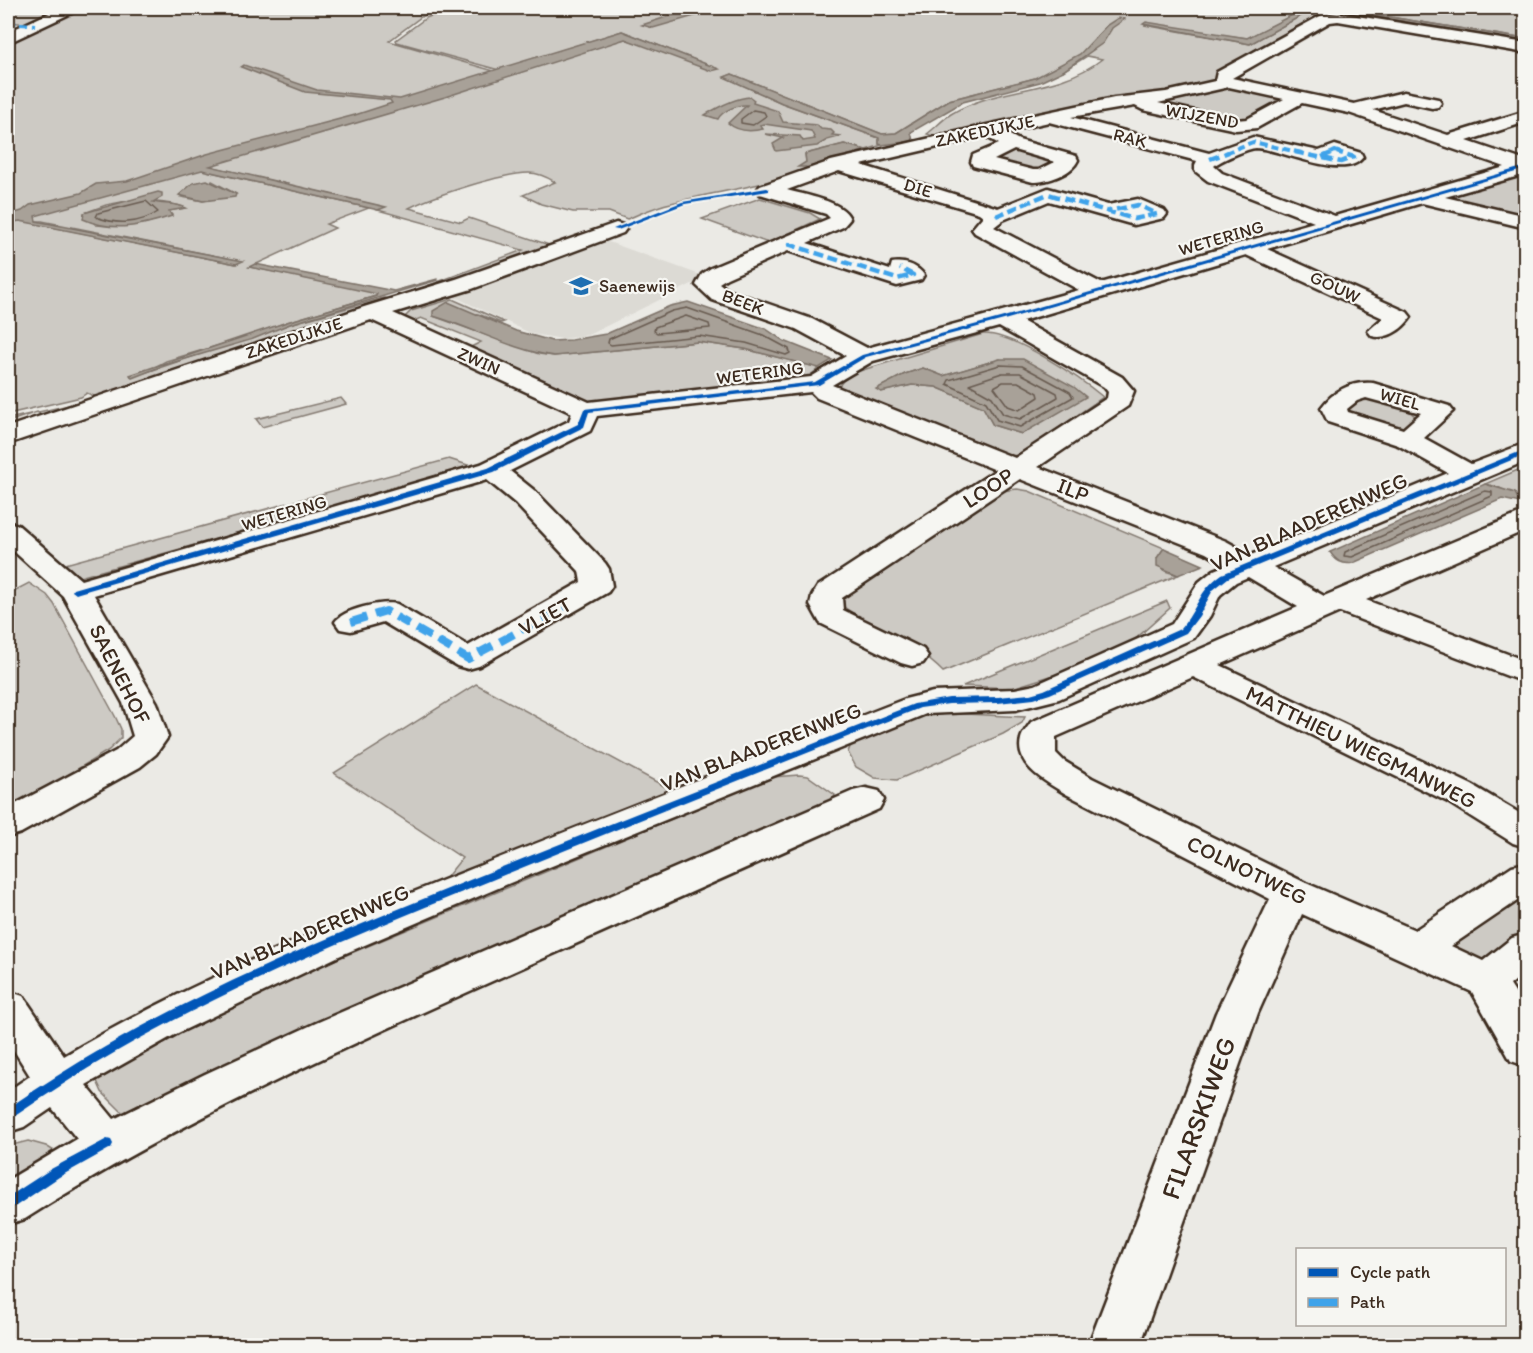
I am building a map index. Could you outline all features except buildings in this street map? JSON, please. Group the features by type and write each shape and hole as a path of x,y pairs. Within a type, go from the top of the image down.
{"street":[{"path":"8,38 71,8"},
{"name":"ZAKEDIJKJE","path":"767,190 838,165 987,130 1114,103 1221,85 1225,81 1222,75 1318,21 1338,17 1523,48"},
{"path":"1500,62 1523,48"},
{"name":"WIJZEND","path":"1225,81 1354,109 1525,167"},
{"name":"WIJZEND","path":"1135,101 1146,106 1236,125 1251,124 1300,97"},
{"path":"1354,109 1404,97 1432,103"},
{"path":"1448,141 1495,128 1526,116"},
{"name":"RAK","path":"1051,117 1210,159"},
{"path":"987,130 1013,144"},
{"path":"1322,157 1253,142 1210,159 1204,165 1205,171 1215,177 1332,222"},
{"name":"DIE","path":"838,165 986,209 996,216"},
{"name":"WETERING","path":"76,591 491,470 581,425 586,410 817,384 864,356 1002,319 1332,222 1425,198 1525,167"},
{"name":"BEEK","path":"767,190 833,210 840,219 836,224 719,273 710,279 707,285 720,295 804,324 864,356"},
{"path":"1098,291 982,229 984,224 996,216 1048,194 1109,212"},
{"path":"1425,198 1526,222"},
{"name":"ZAKEDIJKJE","path":"8,436 372,312 464,284 572,231"},
{"path":"788,244 897,279 913,275 900,268"},
{"name":"GOUW","path":"1248,248 1399,317 1380,331"},
{"name":"ZWIN","path":"372,312 586,410"},
{"name":"LOOP","path":"912,656 831,616 825,607 825,599 829,593 1119,401 1120,391 1113,382 1002,319"},
{"name":"ILP","path":"817,384 826,393 1216,547 1248,565 1332,604 1526,673"},
{"name":"WIEL","path":"1407,439 1469,474"},
{"name":"VAN BLAADERENWEG","path":"8,1114 56,1080 120,1042 211,996 298,957 622,822 917,706 941,701 1023,699 1047,692 1183,631 1196,617 1208,588 1219,579 1526,451"},
{"name":"VLIET","path":"351,622 386,611 468,659 597,586 594,569 525,497 491,470"},
{"path":"1195,665 1526,519"},
{"path":"8,531 76,591"},
{"name":"SAENEHOF","path":"8,824 128,759 151,737 140,703 76,591"},
{"name":"COLNOTWEG","path":"1195,665 1043,730 1037,747 1044,762 1051,769 1079,786 1292,893 1487,981"},
{"name":"MATTHIEU WIEGMANWEG","path":"1195,665 1459,793 1526,834"},
{"path":"8,1204 107,1144 324,1037 866,800"},
{"path":"1418,948 1526,876"},
{"name":"FILARSKIWEG","path":"1114,1346 1237,1013 1292,893"},
{"path":"1526,950 1487,981 1526,1049"},
{"path":"8,1007 56,1080 107,1144"}],"shaded area":[{"path":"8,8 63,8 29,24 8,22"},
{"path":"77,8 443,8 421,17 389,41 494,71 410,98 625,39 718,69 622,31 499,70 397,42 396,40 426,18 451,8 1306,8 1248,38 1144,25 1250,44 1315,8 1325,8 1525,42 1526,46 1325,15 1317,16 1259,47 1215,75 1215,83 939,138 927,134 948,116 969,105 1066,78 1102,59 1087,56 1063,71 949,100 896,133 882,134 732,74 725,77 782,103 879,138 879,144 882,145 866,150 844,144 805,154 807,169 757,185 665,204 627,219 609,212 573,212 541,204 523,195 555,182 536,174 517,174 451,192 409,208 461,222 469,218 555,247 45,417 37,412 99,398 87,393 81,397 8,414 8,41","holes":["209,166 384,207 378,210 523,250 392,299 383,298 290,324 144,373 166,361 376,296 377,293 250,267 335,228 326,224 369,208 202,170","212,181 236,194 203,201 181,197","132,200 168,203 185,208 168,211 172,215 161,219 127,226 96,225 84,213 106,205","23,221 42,221 242,261 236,264"]},
{"path":"1335,8 1525,8 1525,39"},
{"path":"1232,85 1290,97 1239,125 1147,105"},
{"path":"1013,149 1058,161 1039,172 988,160"},
{"path":"1525,173 1525,220 1434,198"},
{"path":"760,198 810,213 820,219 768,243 702,219"},
{"name":"Saenewijs","path":"606,241 706,277 588,335 563,339 532,334 449,294"},
{"path":"452,299 504,322 501,323 478,314 433,316 539,354 554,356 698,342 745,349 819,368 807,378 592,404 567,398 483,353 469,348 481,342 421,318 411,322 403,319 411,311"},
{"path":"983,334 996,335 1028,348 1063,368 1103,397 1020,455 1009,456 838,392 842,383 856,372","holes":["1000,359 1022,434 993,425 983,407 936,387 912,385 881,392 877,389 905,374 923,368 943,376"]},
{"path":"341,398 346,404 262,427 256,419"},
{"path":"1369,400 1406,409 1415,416 1397,432 1349,417 1345,405"},
{"path":"34,413 8,422 8,419"},
{"path":"449,459 474,467 76,578 58,566"},
{"path":"1525,467 1525,501 1520,503 1518,498 1498,487 1485,484"},
{"path":"1017,489 1029,491 1164,548 1157,558 1165,571 1178,575 943,672 905,643 863,620 836,601 987,498 1002,491"},
{"path":"29,583 47,595 54,604 115,716 121,729 121,738 109,750 8,811 8,594"},
{"path":"1167,601 1170,608 1133,641 1057,674 1012,688 963,686"},
{"path":"476,684 673,791 441,884 462,858 334,773"},
{"path":"946,713 1025,717 1022,723 1003,734 897,780 875,778 856,767 848,752 852,742 920,715"},
{"path":"808,776 835,795 831,804 142,1109 123,1113 102,1092 97,1081 136,1052 265,989 772,777"},
{"path":"1525,897 1525,937 1476,967 1447,943"},
{"path":"28,1141 46,1146 59,1154 58,1161 8,1194 8,1146"}],"water":[{"path":"694,8 722,8 653,28 642,25"},
{"path":"1306,8 1315,8 1250,44 1143,24 1146,22 1247,38"},
{"path":"1325,8 1525,39 1525,42"},
{"path":"1118,18 1125,19 1112,28 1103,43 1063,71 1040,82 963,102 911,132 913,141 879,144 879,138 782,103 724,77 732,74 882,134 896,133 949,100 1035,78 1080,54 1107,25"},
{"path":"622,31 719,69 711,71 625,39 445,97 210,166 386,207 378,210 202,170 35,216 36,221 243,261 236,264 20,221 8,223 8,215 22,211 30,205 81,193 96,184 127,181 207,154 392,103 390,100 305,92 241,67 244,65 317,90 400,99"},
{"path":"750,97 754,100 753,103 778,111 783,122 817,125 821,129 831,130 834,133 832,135 842,136 827,140 817,146 776,151 773,144 783,138 765,134 800,136 803,141 815,139 811,131 764,124 760,125 763,129 753,131 736,128 728,123 747,105 731,109 718,119 705,115 732,101"},
{"path":"844,144 866,150 807,169 798,167 806,162 805,154"},
{"path":"207,180 236,194 235,197 203,201 179,195 193,183"},
{"path":"158,192 162,193 162,197 153,202 186,208 169,211 172,216 128,226 106,226 83,219 84,213"},
{"path":"255,264 394,291 438,280 290,324 253,339 165,365 132,378 130,375 377,294 249,267"},
{"path":"448,302 516,331 552,341 606,334 670,306 688,302 766,329 784,341 832,360 819,368 745,349 698,342 554,356 523,349 433,316 433,311"},
{"path":"1000,359 1023,359 1074,387 1086,397 1022,434 993,425 983,407 936,387 912,385 881,392 876,389 905,374 923,368 943,376"},
{"path":"1485,484 1515,493 1520,503 1502,499 1353,563 1340,562 1330,552"},
{"path":"1164,548 1203,565 1178,575 1157,566 1157,558"}],"marked path":[{"path":"8,23 35,25"},
{"path":"1210,159 1253,142 1341,162 1354,157 1335,151 1322,157"},
{"path":"996,216 1048,194 1134,219 1157,214 1138,205 1109,211"},
{"path":"788,244 897,279 913,275 900,268"},
{"path":"351,622 386,611 468,659 567,605"}],"cycle path":[{"path":"76,591 491,470 581,425 586,410 817,384 864,356 1002,319 1526,167"},
{"path":"616,229 684,203 767,190"},
{"path":"8,1114 110,1049 216,994 437,898 917,706 949,701 1015,699 1047,692 1183,631 1190,624 1205,595 1216,582 1225,576 1526,451"},
{"path":"8,1204 55,1173 107,1144"}],"place":[{"name":"Saenewijs","path":"581,286"}]}
